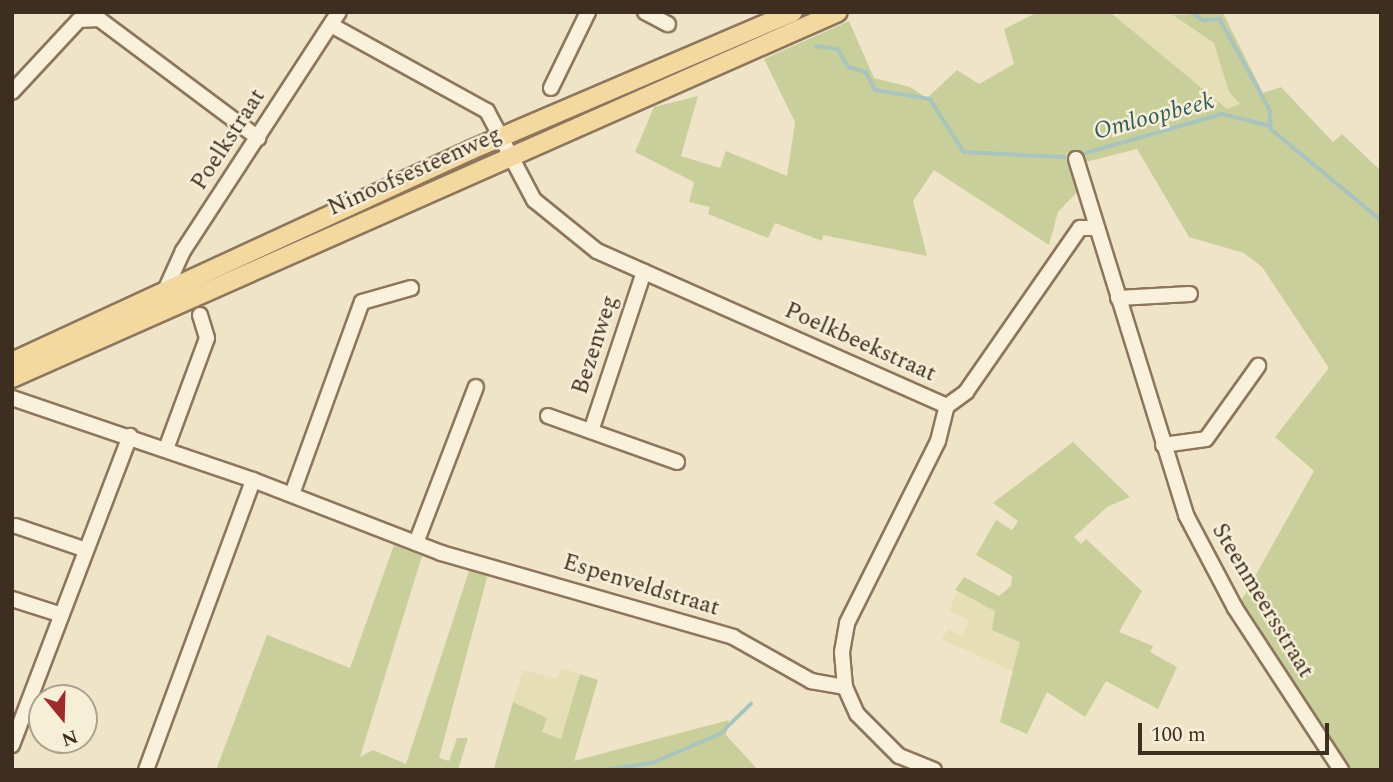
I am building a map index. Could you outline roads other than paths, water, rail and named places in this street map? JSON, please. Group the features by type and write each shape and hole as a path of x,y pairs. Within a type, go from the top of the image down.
{"main road":[{"name":"Ninoofsesteenweg","path":"12,362 163,296 502,137 793,12"},
{"name":"Ninoofsesteenweg","path":"12,378 838,12"}],"street":[{"path":"551,88 588,12"},
{"path":"645,12 668,24"},
{"name":"Poelkbeekstraat","path":"335,18 481,105 547,216 597,251 947,406 938,441 847,623 845,687"},
{"name":"Poelkstraat","path":"163,296 183,251 335,18"},
{"path":"12,92 79,20 99,19 258,138"},
{"name":"Steenmeersstraat","path":"1076,159 1163,445 1205,558 1341,770"},
{"path":"947,406 967,392 1080,228 1096,228"},
{"name":"Bezenweg","path":"592,431 644,272"},
{"path":"292,494 362,302 411,288"},
{"path":"1118,298 1190,293"},
{"path":"166,449 207,338 200,315"},
{"path":"1163,445 1206,439 1258,366"},
{"path":"12,398 253,480 416,543 476,387"},
{"name":"Bezenweg","path":"548,416 677,462"},
{"path":"12,745 15,729 62,615 130,436"},
{"path":"146,770 253,480"},
{"path":"16,526 86,551"},
{"name":"Espenveldstraat","path":"416,543 733,637 811,681 845,687"},
{"path":"12,599 62,615"},
{"path":"845,687 872,732 899,756 934,770"}],"waterway":[{"name":"Omloopbeek","path":"1191,12 1203,20 1220,19 1270,110 1271,129 1381,220"},
{"name":"Omloopbeek","path":"816,46 838,49 849,67 866,72 875,90 930,99 964,152 1064,157"},
{"name":"Omloopbeek","path":"1086,153 1222,114 1271,126"},
{"path":"604,770 652,763 720,734 751,704"}]}
